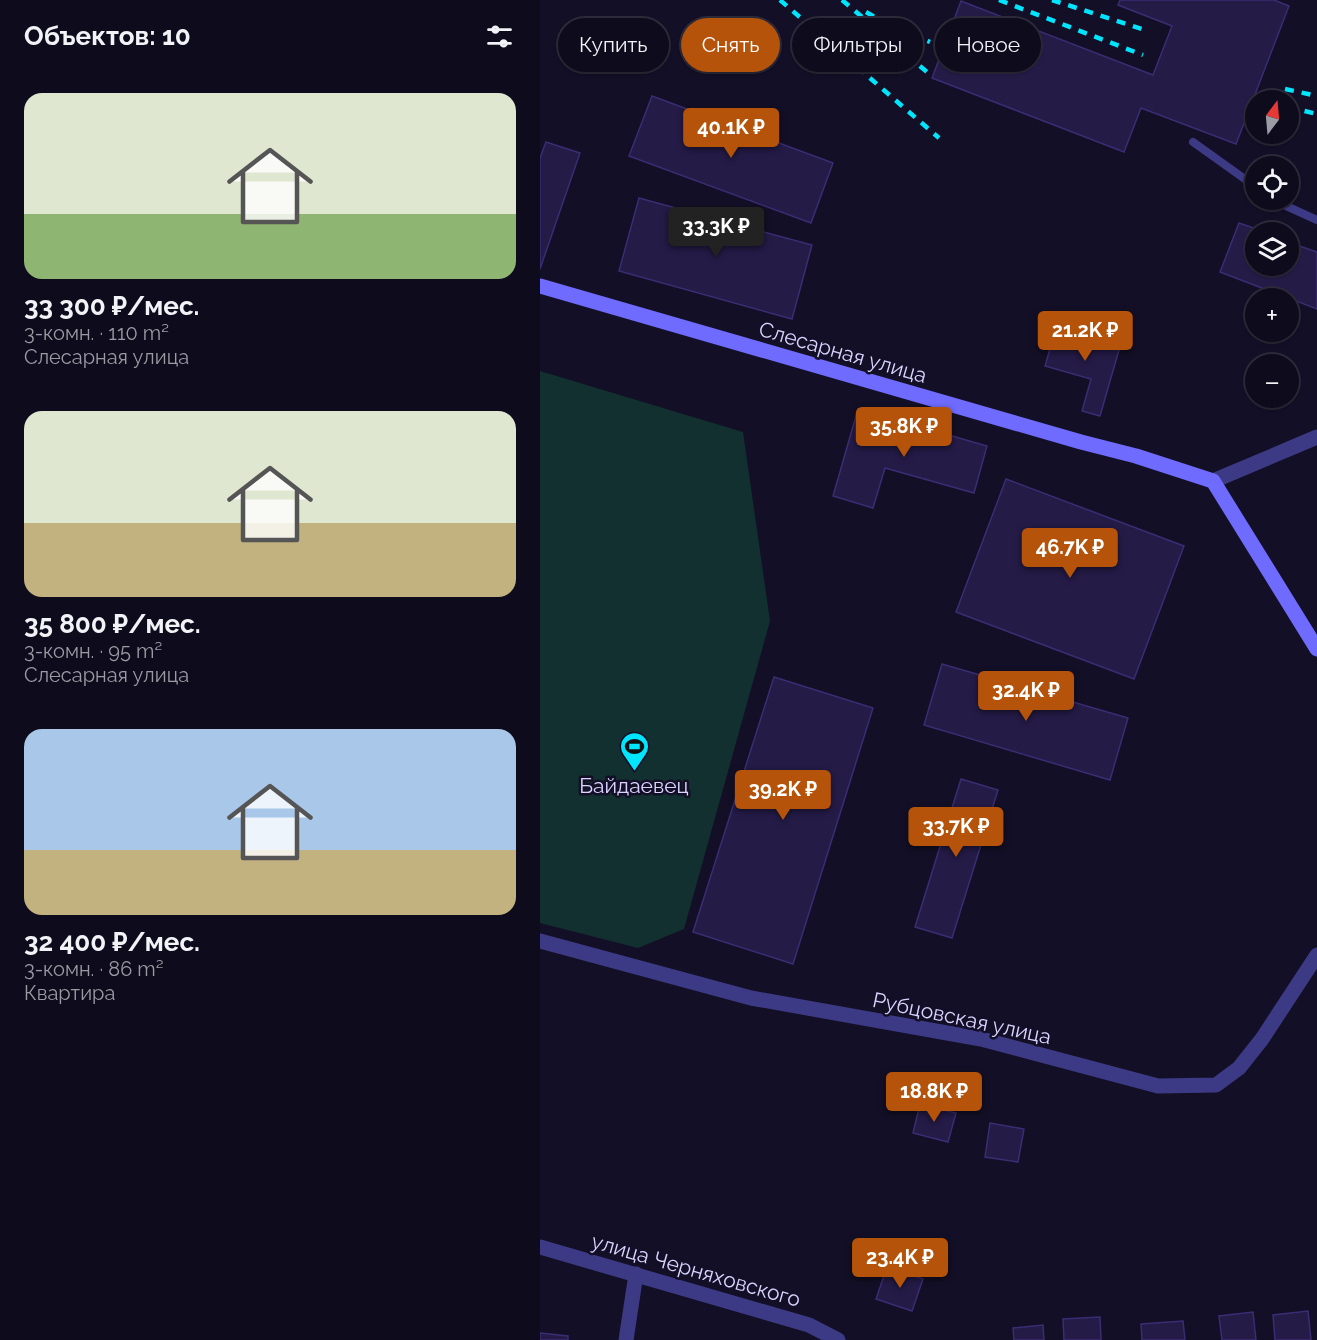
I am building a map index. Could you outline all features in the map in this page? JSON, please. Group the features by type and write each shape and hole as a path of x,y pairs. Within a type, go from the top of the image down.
{"main road":[{"name":"Слесарная улица","path":"540,286 1136,456 1213,481"},
{"path":"1213,481 1317,649"}],"street":[{"path":"1213,481 1317,437"},
{"name":"Рубцовская улица","path":"540,941 750,998 981,1040 1158,1086 1216,1085 1239,1068 1262,1039 1317,955"},
{"name":"улица Черняховского","path":"540,1247 809,1325 838,1340"},
{"path":"626,1340 636,1274"}],"lane":[{"path":"1193,142 1245,179"},
{"path":"1295,210 1317,220"}],"green space":[{"name":"Байдаевец","path":"540,371 743,432 770,621 684,929 638,948 540,923"}],"building":[{"path":"1120,0 1274,0 1289,6 1257,90 1245,90 1245,121 1236,144 1141,108 1124,152 932,78 935,70 935,72 1041,72 1041,32 1153,75 1172,26 1118,5"},
{"path":"961,1 1005,18 955,18"},
{"path":"652,96 833,163 811,223 629,156"},
{"path":"546,142 580,153 540,269 540,158"},
{"path":"639,198 812,245 792,319 619,271"},
{"path":"1239,223 1245,225 1245,276 1299,276 1299,246 1317,252 1317,309 1299,302 1299,288 1262,288 1220,272"},
{"path":"1057,325 1121,343 1100,416 1082,411 1091,379 1045,366"},
{"path":"858,409 987,446 974,493 885,468 873,508 833,496"},
{"path":"1006,479 1184,546 1134,679 956,612"},
{"path":"942,664 1128,718 1110,780 924,725"},
{"path":"774,677 873,708 793,964 693,932"},
{"path":"961,779 998,790 952,938 915,927"},
{"path":"920,1104 956,1113 948,1142 913,1133"},
{"path":"990,1123 1024,1129 1018,1162 985,1157"},
{"path":"887,1267 923,1279 912,1311 876,1299"},
{"path":"1308,1311 1311,1340 1275,1340 1273,1315"},
{"path":"1253,1312 1256,1340 1222,1340 1219,1316"},
{"path":"1100,1317 1101,1340 1064,1340 1063,1319"},
{"path":"1183,1321 1185,1340 1142,1340 1141,1324"},
{"path":"1043,1325 1044,1340 1014,1340 1013,1328"},
{"path":"540,1333 568,1336 568,1340 540,1340"}],"railway":[{"path":"780,0 939,138"},
{"path":"842,0 927,72"},
{"path":"999,0 1143,55"},
{"path":"1052,0 1148,31"},
{"path":"866,12 930,42"},
{"path":"1285,89 1317,96"},
{"path":"1299,110 1317,114"}],"place":[{"name":"Байдаевец","path":"634,772"}]}
